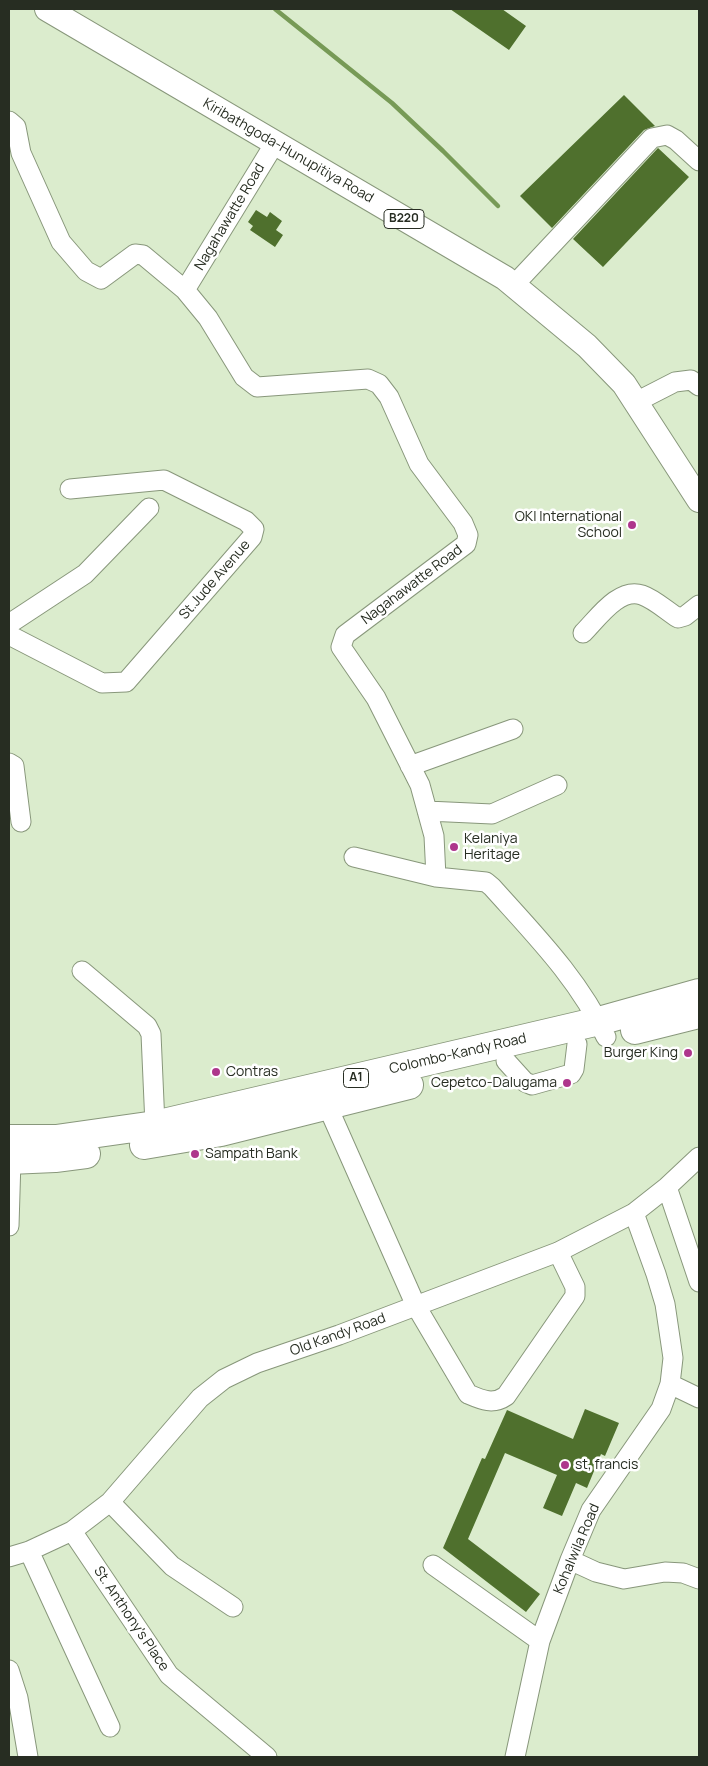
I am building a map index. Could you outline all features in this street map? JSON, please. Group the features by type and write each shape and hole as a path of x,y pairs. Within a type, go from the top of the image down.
{"highway":[{"name":"Colombo-Kandy Road","path":"10,1153 56,1140 323,1096 506,1061 577,1044 602,1029 699,993"},
{"name":"Colombo-Kandy Road","path":"10,1153 55,1158 221,1132 323,1096 602,1029 699,1014"}],"main road":[{"name":"Kiribathgoda-Hunupitiya Road","path":"47,9 497,273 514,285 588,346 624,384 699,500"}],"street":[{"name":"Nagahawatte Road","path":"9,121 16,128 21,153 61,242 86,271 101,278 135,254 144,255 185,290 208,318 244,378 257,387 368,379 378,384 389,396 419,464 463,523 468,534 466,544 345,635 341,647 376,698 420,785 434,836 436,877"},
{"path":"514,285 652,138 666,135 676,140 699,161"},
{"name":"Nagahawatte Road","path":"185,290 275,143"},
{"path":"636,402 675,382 691,380 699,386"},
{"name":"St.Jude Avenue","path":"9,635 102,682 126,682 252,537 254,529 246,521 164,480 70,489"},
{"path":"9,624 85,574 149,508"},
{"path":"583,632 620,596 632,592 643,595 678,618 686,616 699,605"},
{"path":"410,766 514,729"},
{"path":"9,763 14,766 21,822"},
{"path":"427,810 492,814 557,785"},
{"path":"354,857 436,877 486,882 562,964 602,1029"},
{"path":"82,971 146,1026 151,1034 155,1125"},
{"path":"323,1096 416,1306 468,1394 488,1401 498,1401 506,1396 575,1296 575,1287 558,1252"},
{"path":"9,1226 10,1153"},
{"name":"Old Kandy Road","path":"9,1557 29,1551 72,1531 110,1502 200,1398 224,1380 257,1363 339,1335 558,1252 634,1213 667,1186 696,1167"},
{"path":"667,1186 699,1282"},
{"name":"Kohalwila Road","path":"515,1757 540,1641 570,1560 592,1510 661,1409 670,1384 673,1358 665,1304 634,1213"},
{"path":"670,1384 699,1398"},
{"path":"110,1502 172,1566 233,1607"},
{"name":"St. Anthony’s Place","path":"72,1531 169,1675 267,1757"},
{"path":"29,1551 110,1727"},
{"path":"570,1560 596,1572 624,1579 665,1572 683,1573 699,1579"},
{"path":"433,1565 540,1641"},
{"path":"9,1670 18,1698 28,1757"}],"building":[{"path":"450,9 502,9 526,26 509,50"},
{"path":"624,95 655,126 644,130 552,228 520,196"},
{"path":"658,148 689,177 603,267 573,239"},
{"path":"256,210 267,217 270,212 282,221 276,230 283,235 275,247 250,230 253,226 248,222"},
{"path":"585,1409 619,1423 605,1456 601,1454 587,1488 576,1483 562,1516 543,1508 557,1475 505,1453 468,1539 540,1594 526,1612 443,1548 482,1458 485,1459 507,1410 573,1439"}],"waterway":[{"path":"275,9 392,103 498,206"}],"place":[{"name":"OKI International School","path":"632,525"},
{"name":"Kelaniya Heritage","path":"454,847"},
{"name":"Burger King","path":"688,1053"},
{"name":"Contras","path":"216,1072"},
{"name":"Cepetco-Dalugama","path":"567,1083"},
{"name":"Sampath Bank","path":"195,1154"},
{"name":"st, francis","path":"565,1465"}]}
